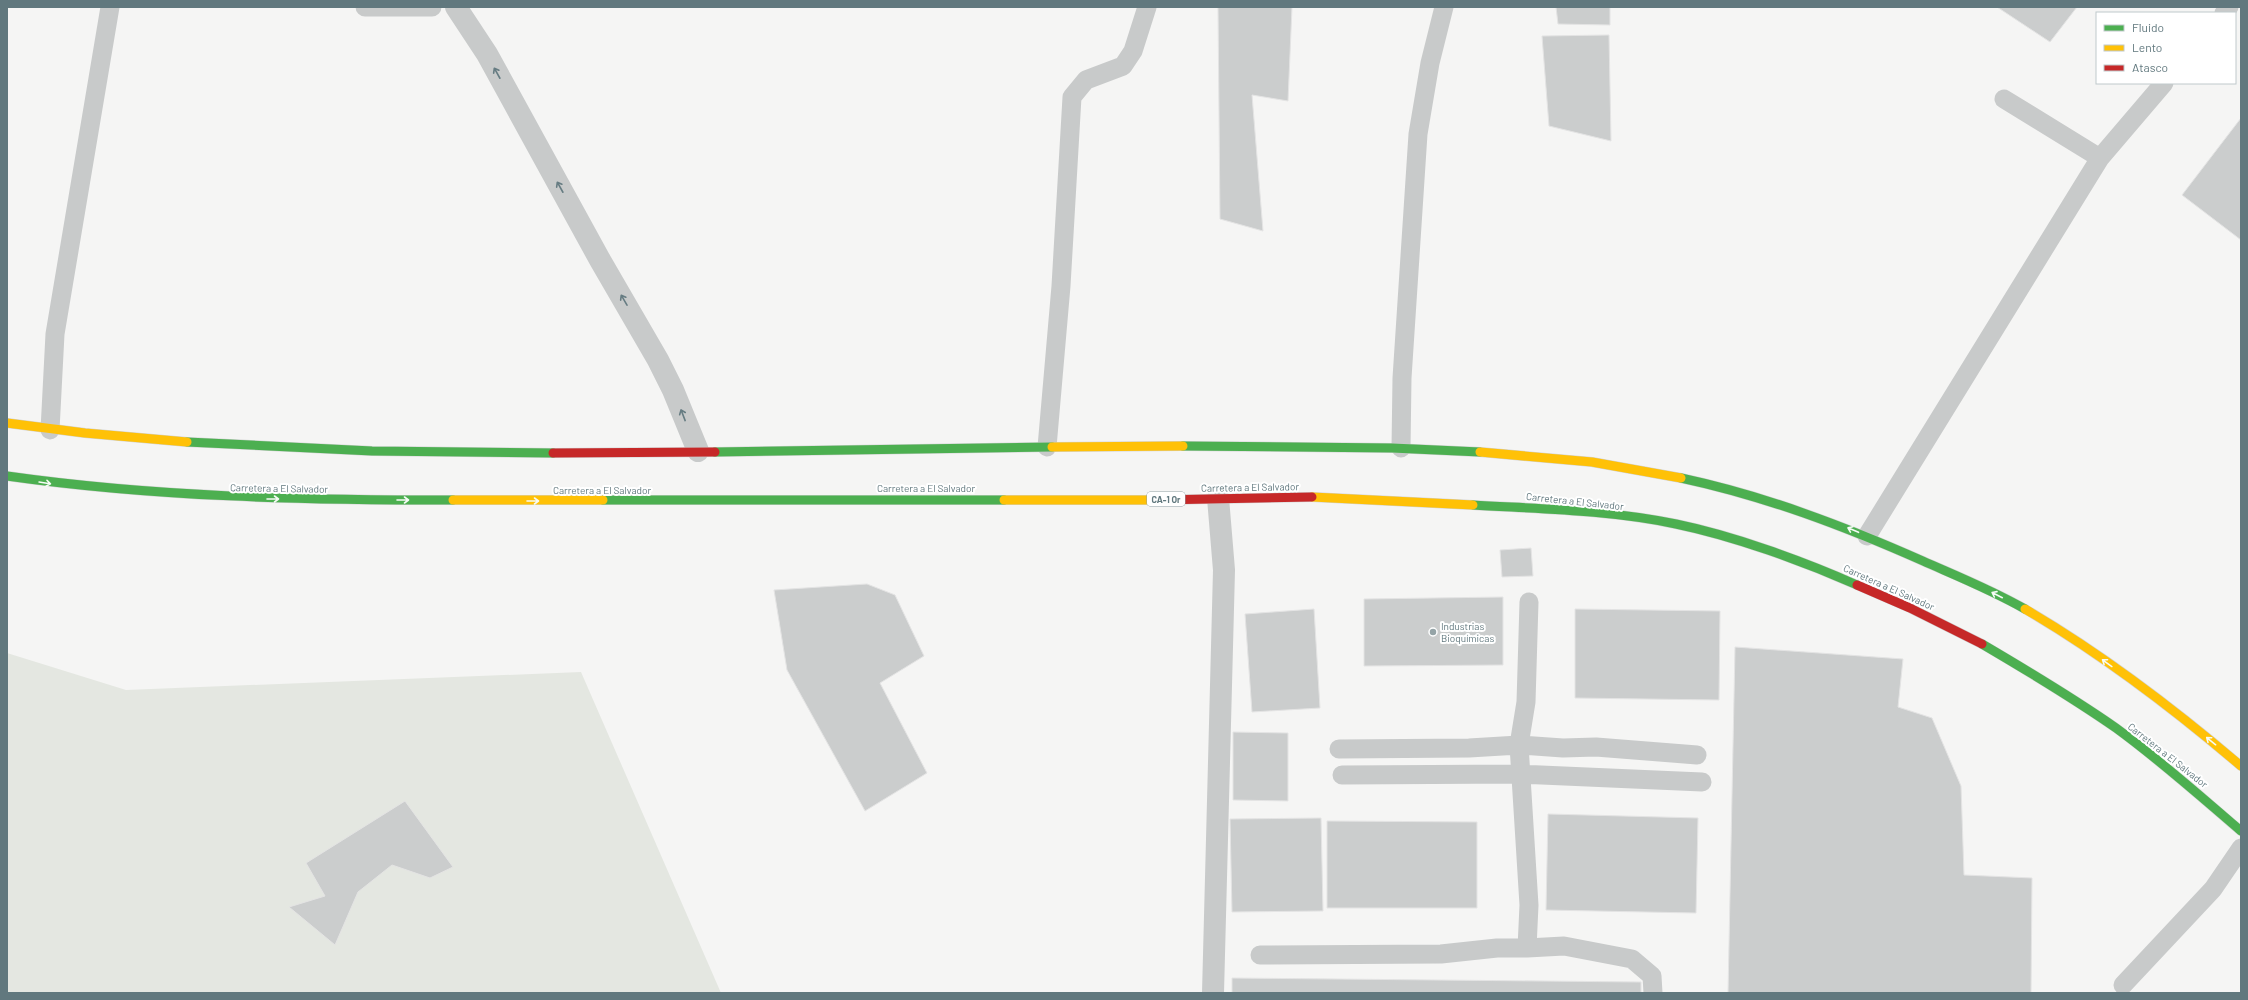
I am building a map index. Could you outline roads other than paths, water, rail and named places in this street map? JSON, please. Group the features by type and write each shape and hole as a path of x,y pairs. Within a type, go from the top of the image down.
{"highway":[{"path":"7,423 50,430 150,440 332,451 491,455 1047,447 1315,446 1401,448 1537,456 1619,466 1730,488 1828,520 1978,585 2033,613 2158,700 2241,766"},
{"name":"Carretera a El Salvador","path":"7,476 66,486 144,494 250,499 628,501 900,499 1048,501 1312,497 1562,509 1679,524 1853,581 1930,616 2005,655 2094,713 2158,759 2209,801 2241,831"}],"street":[{"path":"456,7 487,54 600,260 658,360 673,390 698,452"},
{"path":"1214,993 1224,570 1218,498"}],"lane":[{"path":"50,430 55,334 110,7"},
{"path":"365,7 432,7"},
{"path":"1047,447 1061,286 1072,97 1086,80 1123,66 1133,51 1147,7"},
{"path":"1401,448 1402,378 1418,134 1430,63 1444,7"},
{"path":"1867,536 2100,158 2163,84"},
{"path":"2004,98 2100,158"},
{"path":"1527,948 1528,905 1519,745 1526,702 1529,602"},
{"path":"1339,749 1469,748 1519,745 1557,748 1596,747 1697,755"},
{"path":"1342,775 1520,774 1702,782"},
{"path":"2123,985 2213,889 2241,848"},
{"path":"1260,955 1441,954 1497,948 1564,946 1632,959 1652,976 1653,993"}],"place":[{"name":"Industrias Bioquímicas","path":"1433,632"}]}
